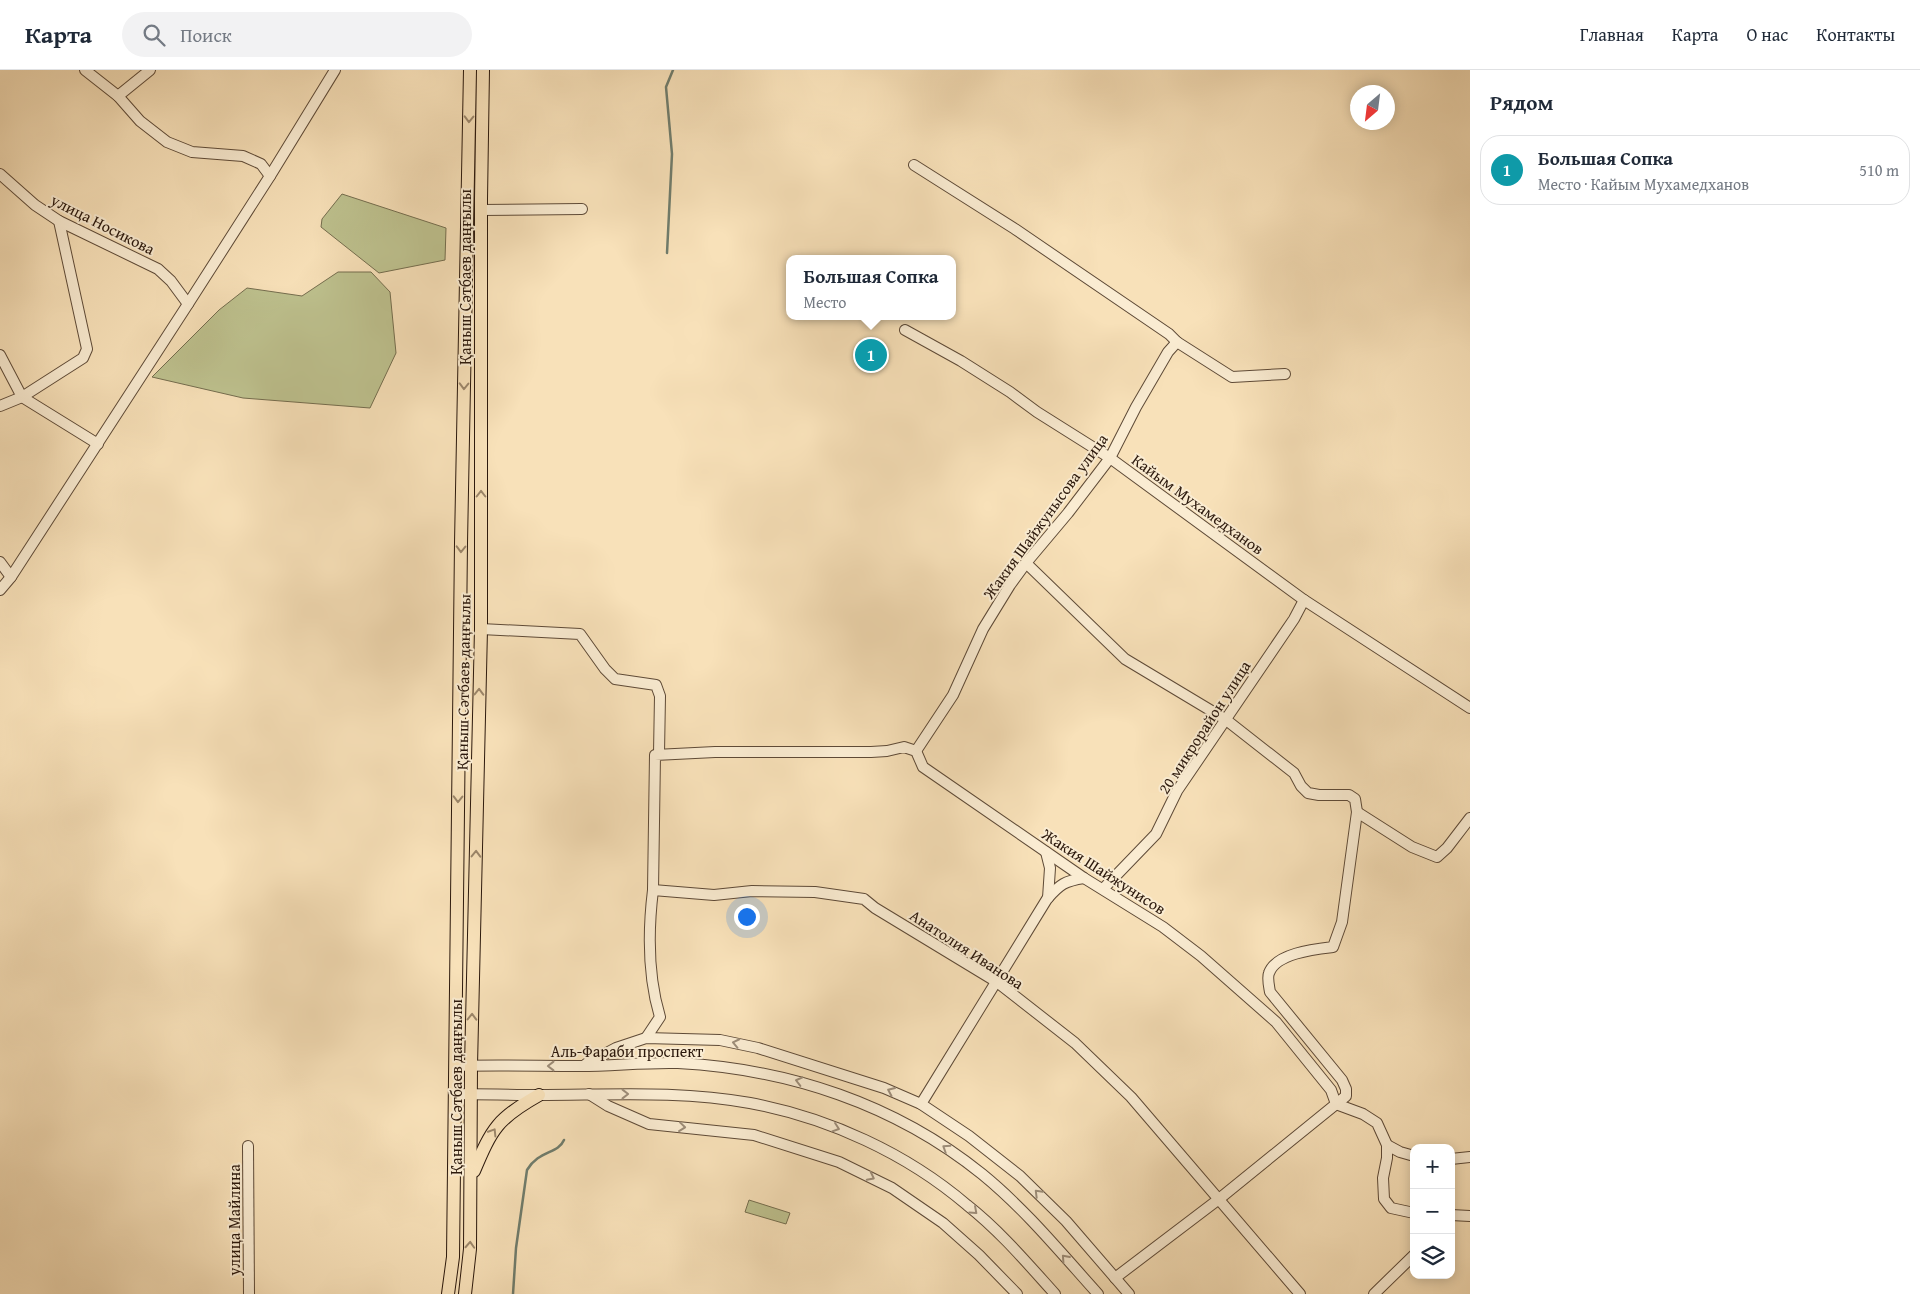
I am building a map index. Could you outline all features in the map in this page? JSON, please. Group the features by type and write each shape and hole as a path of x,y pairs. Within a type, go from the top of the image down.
{"main road":[{"name":"Қаныш Сәтбаев даңғылы","path":"448,1294 453,1258 461,533 470,70"},
{"name":"Қаныш Сәтбаев даңғылы","path":"465,1294 470,1249 472,1175 471,1066 481,628 482,70"},
{"path":"472,1175 486,1143 499,1122 514,1109 539,1095"}],"street":[{"path":"85,70 118,96 140,121 166,142 192,152 243,156 261,164 270,176"},
{"path":"118,96 150,70"},
{"path":"0,590 11,577 98,444 270,176 335,70"},
{"path":"914,165 1023,235 1169,334 1177,342 1232,377 1285,374"},
{"name":"улица Носикова","path":"0,174 34,205 59,221 158,269 171,281 188,304"},
{"path":"481,210 582,209"},
{"path":"0,406 22,397 83,358 87,348 59,221"},
{"name":"Кайым Мухамедханов","path":"905,330 961,361 1110,458 1304,600 1470,708"},
{"name":"Жакия Шайжунысова улица","path":"916,751 953,695 983,629 1010,585 1110,458 1136,407 1168,352 1177,342"},
{"path":"0,355 22,397 98,444"},
{"path":"0,562 11,577"},
{"path":"1026,563 1125,659 1225,719 1294,773 1301,786 1308,793 1348,795 1355,799 1357,812 1342,922 1333,947 1306,950 1286,958 1273,967 1269,972 1268,979 1270,992 1342,1080 1346,1089 1346,1096 1219,1198 1115,1278"},
{"name":"20 микрорайон улица","path":"1103,889 1156,834 1177,791 1294,619 1304,600"},
{"path":"481,628 580,634 605,670 616,679 656,685 660,696 650,940 655,1001 660,1017 646,1038"},
{"path":"657,754 871,752 904,747 916,751"},
{"name":"Жакия Шайжунисов","path":"916,751 924,767 1084,878 1163,927 1201,956 1276,1022 1331,1090 1336,1104"},
{"path":"1357,812 1412,847 1437,857 1447,848 1470,818"},
{"path":"1046,852 1050,868 1048,899"},
{"path":"921,1104 1048,899 1058,886 1068,880 1084,878"},
{"name":"Анатолия Иванова","path":"652,890 714,895 752,891 815,892 864,898 875,908 997,982 1074,1043 1131,1097 1300,1294"},
{"path":"583,1066 616,1048 646,1038 720,1040 758,1048 884,1088 921,1104 969,1136 1020,1176 1066,1221 1129,1294"},
{"name":"Аль-Фараби проспект","path":"455,1066 583,1066 678,1063 759,1072 804,1082 843,1095 878,1109 914,1128 951,1151 983,1175 1020,1208 1098,1294"},
{"path":"455,1094 588,1094 704,1097 750,1103 795,1113 848,1132 889,1152 927,1174 967,1204 1002,1236 1055,1294"},
{"path":"588,1094 608,1106 649,1124 754,1135 846,1165 892,1188 943,1223 1017,1294"},
{"path":"1336,1104 1363,1114 1377,1123 1387,1145 1387,1158 1383,1178 1384,1199 1391,1208 1410,1212"},
{"path":"1387,1145 1410,1155"},
{"name":"улица Майлина","path":"248,1146 249,1294"},
{"path":"1455,1159 1470,1158"},
{"path":"1455,1216 1470,1216"},
{"path":"1374,1294 1410,1259"}],"green space":[{"path":"342,194 446,228 445,260 379,273 321,227 322,219"},
{"path":"338,272 371,272 390,292 396,353 370,408 243,398 152,377 219,310 247,288 302,296"},
{"path":"749,1200 790,1213 786,1224 745,1212"}],"waterway":[{"path":"667,253 672,154 666,87 673,70"},
{"path":"513,1294 516,1248 527,1170 537,1159 557,1148 564,1140"}],"place":[{"name":"Большая Сопка","path":"871,355"}]}
